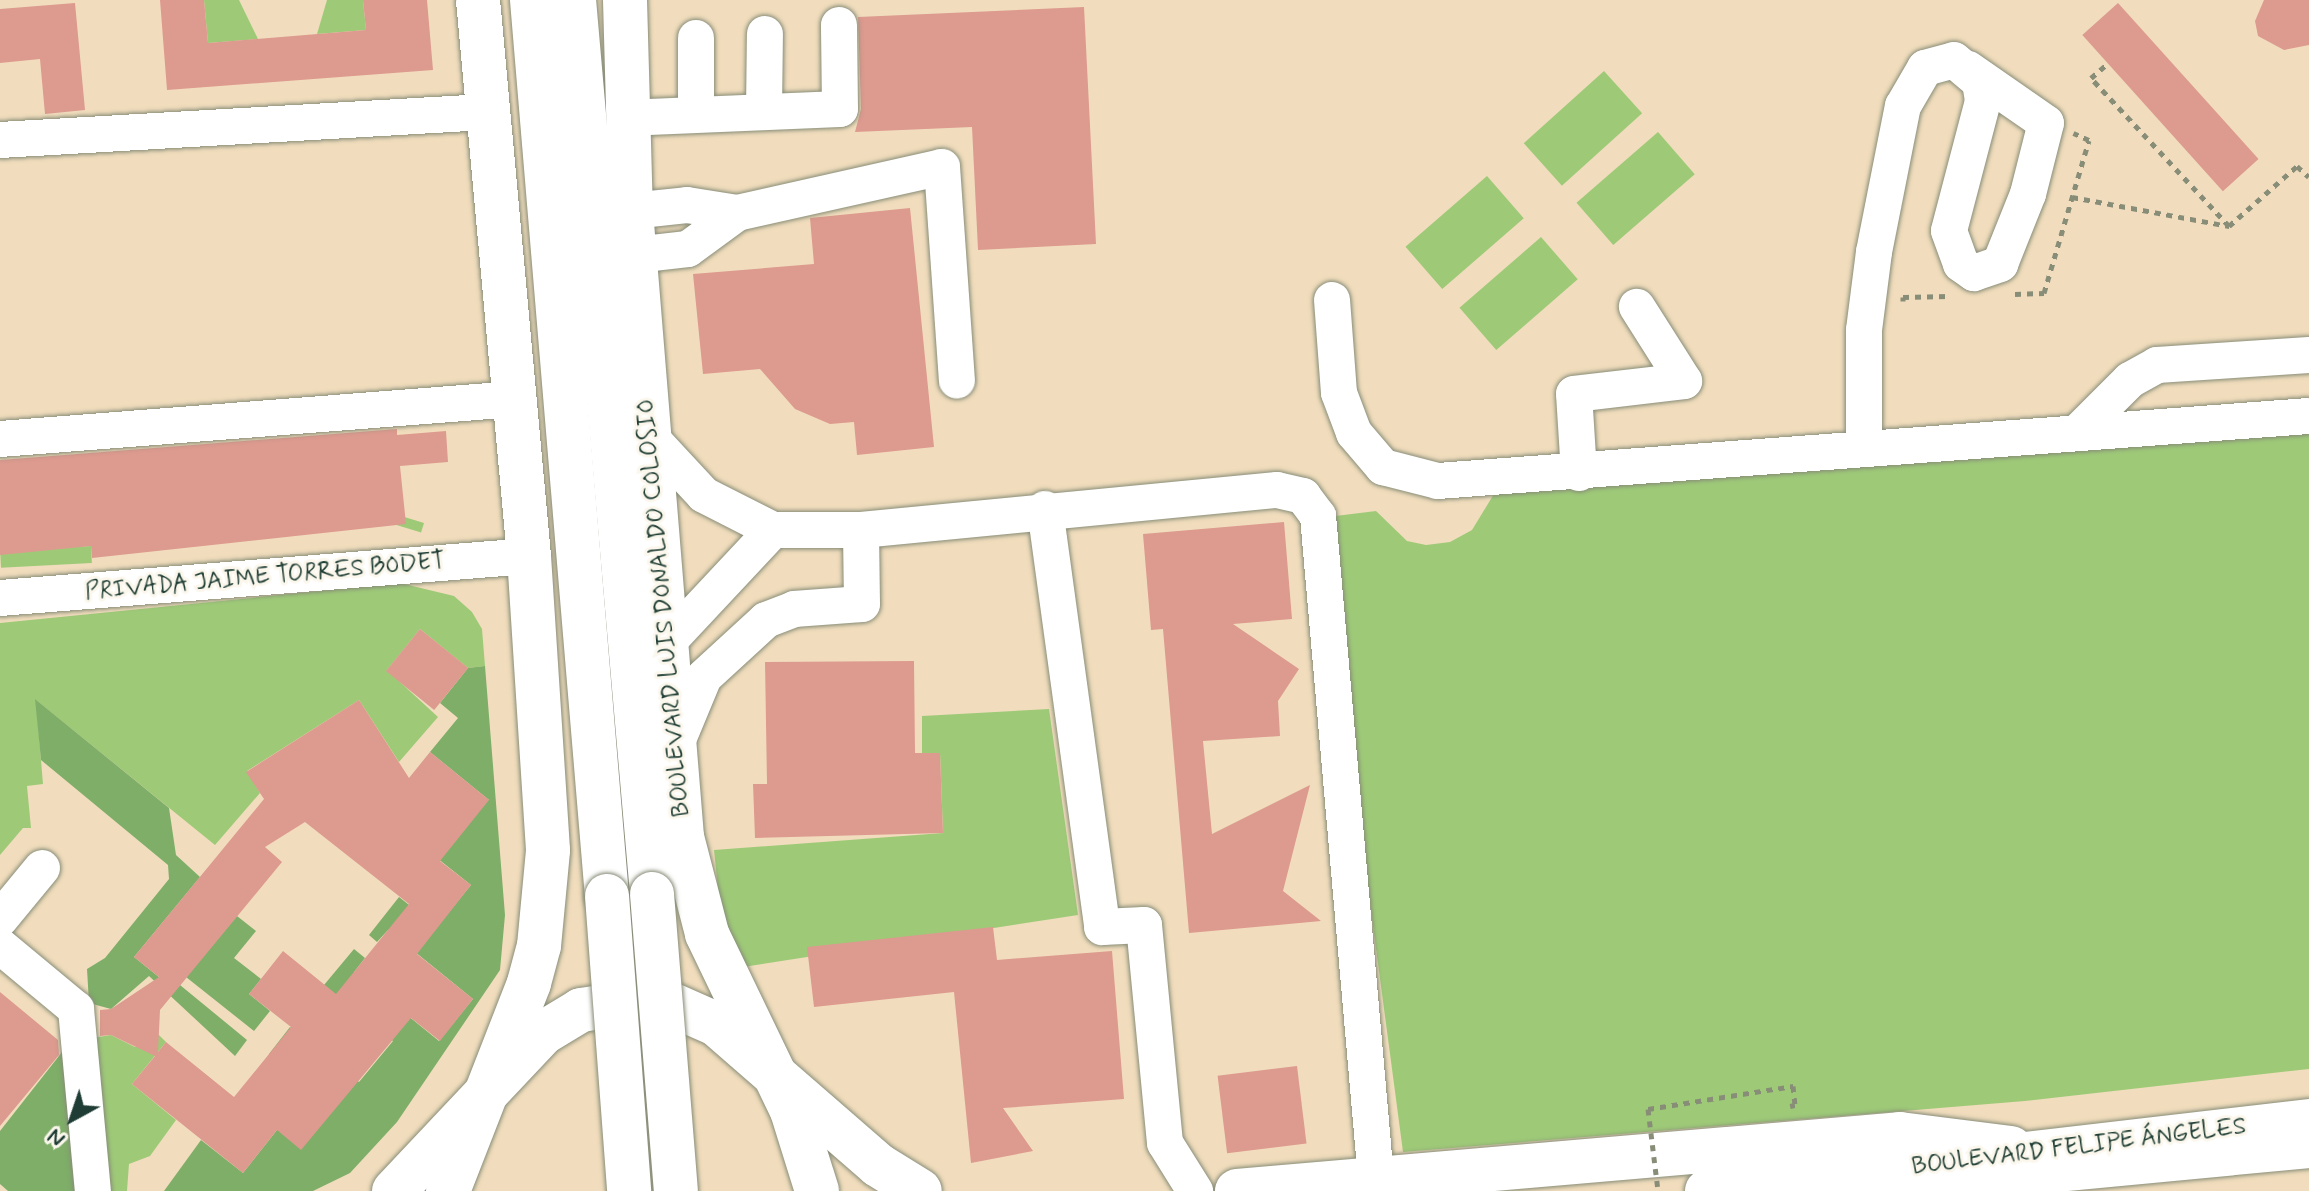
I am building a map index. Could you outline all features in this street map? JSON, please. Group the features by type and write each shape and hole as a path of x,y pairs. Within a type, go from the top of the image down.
{"main road":[{"name":"BOULEVARD LUIS DONALDO COLOSIO","path":"532,0 557,45 676,1191"},
{"name":"BOULEVARD LUIS DONALDO COLOSIO","path":"574,0 557,45 629,1191"},
{"name":"BOULEVARD LUIS DONALDO COLOSIO","path":"625,0 625,118 631,211 670,640 682,837 707,934 772,1069 809,1155 817,1191"},
{"path":"448,1191 480,1102 529,983 539,946 548,850 529,556 479,1"},
{"path":"548,850 562,884 587,912 604,920 629,917 665,885 682,837"},
{"path":"394,1191 543,1033 581,1010 636,1002 675,1006 716,1024 772,1069 878,1165 920,1191"},
{"name":"BOULEVARD FELIPE ÁNGELES","path":"1718,1190 2309,1121"},
{"path":"1237,1191 1900,1134 2038,1151"}],"street":[{"path":"625,118 840,109 839,25"},
{"path":"764,111 765,34"},
{"path":"696,38 696,114"},
{"path":"1864,448 1864,330 1903,106 1925,68 1954,60 1968,69 2046,123 2011,249 2000,264 1974,273 1951,249 1949,231 1983,101 1980,82 1968,69"},
{"path":"0,140 489,112"},
{"path":"631,211 687,205 737,213 942,167 957,380"},
{"path":"635,255 688,249 737,213"},
{"path":"1332,300 1339,393 1354,433 1383,467 1438,481 1579,473 1864,448 2309,416"},
{"path":"1579,473 1574,394 1684,381 1637,307"},
{"path":"2077,433 2130,380 2157,365 2309,355"},
{"path":"0,439 515,399"},
{"path":"652,439 704,495 773,530 861,530 1045,509 1277,490 1303,496 1318,516 1376,1179"},
{"path":"1045,509 1102,927 1144,925 1165,1143 1195,1191"},
{"path":"670,640 773,530"},
{"path":"677,742 704,677 766,620 794,609 862,604 861,530"},
{"name":"PRIVADA JAIME TORRES BODET","path":"0,598 529,556"},
{"path":"0,919 42,868"},
{"path":"0,946 76,1009 93,1191"},
{"path":"1879,1191 2309,1150"}],"path":[{"path":"2108,63 2091,78 2229,226"},
{"path":"2229,226 2297,166 2309,177"},
{"path":"2072,197 2229,226"},
{"path":"1658,1191 1648,1109 1793,1086 1795,1105 1781,1107"}],"green space":[{"path":"204,0 239,0 258,39 208,43"},
{"path":"327,0 363,0 366,30 317,34"},
{"path":"1604,71 1642,113 1562,186 1524,143"},
{"path":"1658,132 1695,174 1613,245 1576,203"},
{"path":"1487,176 1524,218 1442,289 1405,247"},
{"path":"1541,237 1578,279 1496,350 1459,308"},
{"path":"2309,432 2309,1069 2025,1101 1403,1152 1319,518 1376,511 1407,541 1426,545 1450,542 1472,530 1497,489"},
{"path":"203,455 424,523 421,533 200,465"},
{"path":"91,546 92,563 1,568 0,551"},
{"path":"400,583 454,596 472,612 482,629 485,666 468,668 420,629 387,670 438,717 399,762 359,700 247,771 260,793 215,845 36,700 43,784 27,786 31,828 23,828 0,855 0,623"},
{"path":"485,666 505,915 500,970 397,1122 350,1173 313,1191 164,1191 201,1140 243,1173 277,1130 335,1107 269,1054 290,1027 359,1082 393,1041 324,985 354,949 365,958 354,972 439,1041 473,999 388,930 377,942 369,935 399,897 437,927 471,885 360,797 489,800 430,752 458,718 440,703 468,668"},
{"path":"35,699 169,808 176,855 200,877 134,957 175,990 180,985 247,1040 235,1056 149,976 111,1009 89,1003 87,969 105,958 169,879 168,865 41,760"},
{"path":"1049,709 1078,915 743,967 721,917 714,850 943,833 940,753 922,753 922,716"},
{"path":"237,916 256,931 234,958 261,979 249,994 270,1011 254,1031 186,977"},
{"path":"111,1035 135,1047 159,1035 166,1042 132,1084 176,1120 150,1156 129,1164 127,1191 106,1191 92,1038"},
{"path":"66,1047 81,1191 8,1191 0,1184 0,1131"}],"building":[{"path":"160,0 204,0 208,43 366,30 363,0 427,0 433,70 167,90"},
{"path":"2264,0 2309,0 2309,45 2284,50 2258,36 2255,21"},
{"path":"75,3 85,110 45,114 40,59 0,63 0,9"},
{"path":"2118,3 2259,159 2223,191 2082,35"},
{"path":"1084,7 1096,244 978,250 972,127 855,132 861,109 858,17"},
{"path":"910,208 934,447 857,455 854,422 830,424 795,409 760,369 703,374 693,274 814,264 810,218"},
{"path":"397,429 397,435 446,431 448,462 400,466 406,524 92,558 91,546 0,555 0,460"},
{"path":"1284,522 1292,619 1233,624 1299,669 1278,701 1280,736 1203,741 1212,834 1310,785 1283,891 1321,921 1189,933 1163,629 1151,630 1143,534"},
{"path":"420,629 468,668 434,710 386,671"},
{"path":"914,661 915,753 940,753 943,833 755,838 753,784 767,784 765,662"},
{"path":"359,700 409,778 430,752 489,800 440,861 471,885 417,954 473,999 440,1041 411,1018 301,1150 277,1130 243,1173 132,1084 155,1056 111,1035 100,1036 100,1010 111,1009 159,977 134,957 264,799 246,772","holes":["305,822 409,904 336,994 283,951 249,994 291,1027 234,1097 166,1042 158,1052 160,1010 282,862 265,847"]},
{"path":"993,927 997,960 1112,951 1124,1099 1003,1108 1033,1151 971,1163 954,992 814,1007 807,947"},
{"path":"0,992 58,1040 59,1055 0,1126"},
{"path":"1297,1066 1307,1143 1227,1153 1218,1076"}]}
